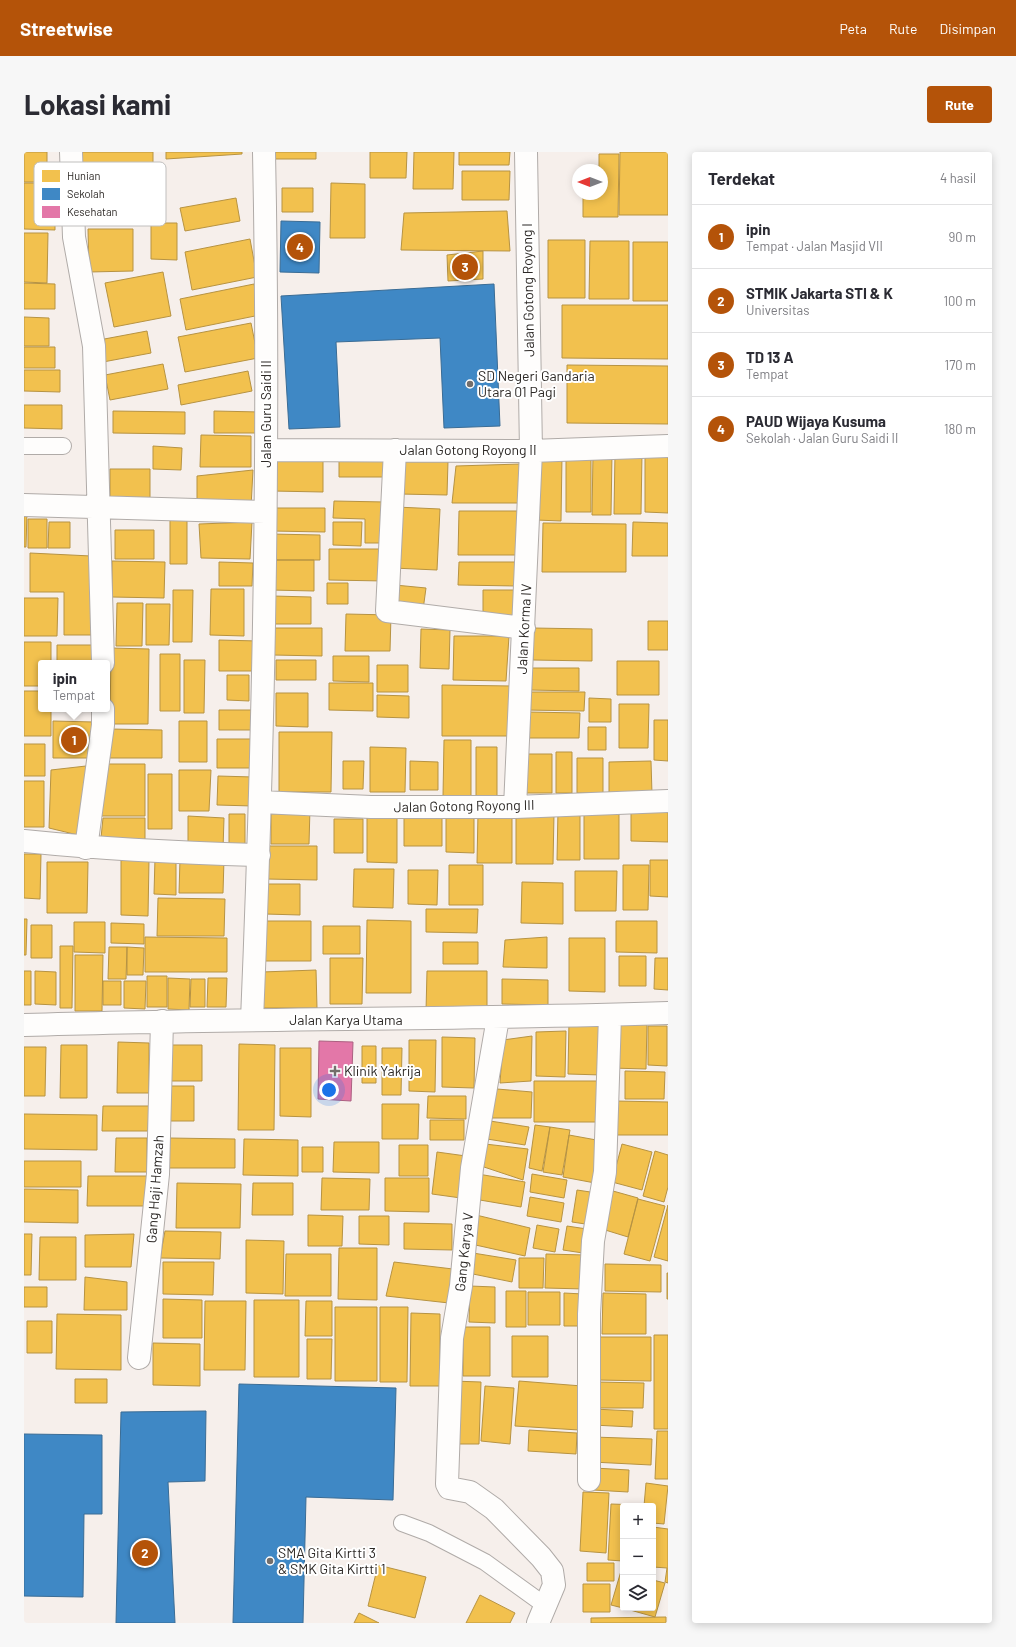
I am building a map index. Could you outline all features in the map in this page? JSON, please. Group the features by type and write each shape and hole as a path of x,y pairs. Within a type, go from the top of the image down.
{"street":[{"path":"71,152 71,162"},
{"name":"Jalan Guru Saidi II","path":"252,1020 259,855 267,450 264,152"},
{"name":"Jalan Gotong Royong I","path":"526,152 531,451"},
{"path":"74,226 74,237 94,346 100,507 103,660"},
{"name":"Jalan Gotong Royong II","path":"267,450 531,451 668,446"},
{"path":"395,450 387,611 524,628"},
{"name":"Jalan Korma IV","path":"515,807 531,451"},
{"path":"24,504 265,512"},
{"path":"86,848 103,725 103,712"},
{"name":"Jalan Gotong Royong III","path":"260,802 371,807 515,807 668,801"},
{"path":"24,841 86,848 259,855"},
{"name":"Jalan Karya Utama","path":"24,1025 162,1021 498,1018 668,1013"},
{"path":"589,1480 589,1314 593,1241 604,1172 610,1015"},
{"name":"Gang Karya V","path":"498,1018 472,1168 461,1286 452,1338 447,1484 450,1488 470,1492 494,1509 541,1557 552,1571 554,1585 542,1614"},
{"name":"Gang Haji Hamzah","path":"140,1358 158,1174 162,1021"}],"lane":[{"path":"24,446 63,446"},
{"path":"402,1523 429,1533 485,1562 542,1614"}],"building: Hunian":[{"path":"24,152 47,152 47,162 34,162 34,182 24,182"},
{"path":"81,152 153,152 153,162 81,162"},
{"path":"166,152 242,152 242,154 166,159"},
{"path":"271,152 316,152 316,159 271,159"},
{"path":"370,152 407,152 406,178 370,178"},
{"path":"414,152 454,152 453,189 413,189"},
{"path":"459,152 510,152 509,165 459,165"},
{"path":"620,152 668,152 668,215 619,215"},
{"path":"599,154 619,154 618,217 583,217 583,200 608,200 608,164 599,164"},
{"path":"462,171 510,171 509,200 462,200"},
{"path":"24,183 34,183 34,226 55,226 55,230 24,229"},
{"path":"331,183 365,184 365,238 330,238"},
{"path":"282,188 313,188 313,212 282,212"},
{"path":"236,198 240,221 185,231 180,208"},
{"path":"507,211 510,251 401,250 404,213"},
{"path":"166,223 177,223 177,260 151,259 151,226 166,226"},
{"path":"88,229 133,229 133,271 89,272"},
{"path":"24,233 48,233 47,283 24,282"},
{"path":"250,239 257,277 192,290 185,252"},
{"path":"548,240 585,240 585,298 548,298"},
{"path":"590,241 629,241 629,299 589,299"},
{"path":"633,242 668,242 668,301 633,301"},
{"path":"483,251 483,279 448,281 447,255"},
{"path":"163,272 171,316 114,327 105,283"},
{"path":"24,283 55,284 55,309 24,309"},
{"path":"254,284 260,315 186,330 180,299"},
{"path":"562,305 668,305 668,359 562,358"},
{"path":"24,317 49,318 49,346 24,346"},
{"path":"251,323 258,358 185,372 178,337"},
{"path":"147,331 151,353 103,362 99,340"},
{"path":"24,347 55,347 55,368 24,368"},
{"path":"163,364 168,389 110,400 105,375"},
{"path":"567,365 668,366 668,424 567,423"},
{"path":"24,370 60,370 60,392 24,391"},
{"path":"248,371 252,391 181,405 178,385"},
{"path":"24,405 62,405 62,429 24,428"},
{"path":"113,411 185,412 185,434 113,433"},
{"path":"214,411 260,412 260,433 214,433"},
{"path":"201,435 251,436 251,467 200,467"},
{"path":"153,446 182,448 181,470 153,469"},
{"path":"615,453 642,454 641,514 614,514"},
{"path":"645,453 668,454 668,513 645,512"},
{"path":"593,454 612,454 611,515 592,515"},
{"path":"537,456 562,456 561,521 536,520"},
{"path":"339,459 384,460 384,477 339,477"},
{"path":"566,459 591,459 591,512 566,512"},
{"path":"272,461 323,461 323,492 272,491"},
{"path":"400,461 448,461 447,495 400,494"},
{"path":"521,464 519,503 452,503 456,466"},
{"path":"110,469 150,469 150,500 110,500"},
{"path":"253,470 251,507 197,504 197,476"},
{"path":"334,501 385,502 384,543 365,543 365,519 333,518"},
{"path":"396,507 440,509 437,570 393,568"},
{"path":"272,508 325,508 325,532 272,531"},
{"path":"459,511 520,511 520,555 458,555"},
{"path":"24,512 27,512 26,547 24,547"},
{"path":"170,518 187,518 187,564 170,564"},
{"path":"28,519 47,519 47,548 28,548"},
{"path":"49,522 70,522 70,548 48,548"},
{"path":"252,522 250,559 201,558 199,524"},
{"path":"333,522 362,522 361,546 333,545"},
{"path":"633,522 668,523 668,556 632,556"},
{"path":"543,523 626,524 626,572 542,572"},
{"path":"115,530 154,530 154,559 115,559"},
{"path":"271,534 320,535 320,560 271,560"},
{"path":"329,549 385,549 384,581 329,580"},
{"path":"30,553 91,556 94,635 64,635 64,592 30,592"},
{"path":"271,560 314,560 314,591 271,590"},
{"path":"112,561 165,562 164,598 112,597"},
{"path":"219,562 253,563 252,586 219,586"},
{"path":"459,562 516,562 516,586 458,585"},
{"path":"327,583 348,583 348,604 327,604"},
{"path":"395,585 426,588 423,610 393,607"},
{"path":"211,589 244,589 244,636 210,635"},
{"path":"173,590 193,590 192,642 173,642"},
{"path":"483,590 515,590 515,617 483,617"},
{"path":"273,596 311,597 311,624 272,624"},
{"path":"24,598 58,598 57,636 24,636"},
{"path":"117,603 143,603 142,646 116,646"},
{"path":"146,604 170,604 169,645 146,645"},
{"path":"346,614 391,615 390,651 345,651"},
{"path":"648,621 668,621 668,650 648,650"},
{"path":"273,628 322,628 322,656 273,655"},
{"path":"533,628 592,629 592,661 533,660"},
{"path":"421,629 450,630 449,669 420,668"},
{"path":"454,636 509,636 506,681 453,680"},
{"path":"219,640 258,641 258,671 219,671"},
{"path":"24,642 51,642 51,660 38,660 38,686 24,686"},
{"path":"57,645 98,645 97,660 57,660"},
{"path":"111,648 149,649 148,724 110,724"},
{"path":"160,654 180,654 180,711 160,711"},
{"path":"333,656 369,656 369,682 333,681"},
{"path":"184,660 205,660 204,713 184,713"},
{"path":"276,660 316,660 316,680 276,680"},
{"path":"617,661 659,661 659,695 617,695"},
{"path":"377,665 408,665 408,692 377,692"},
{"path":"531,668 579,668 579,691 530,690"},
{"path":"227,675 249,675 249,701 227,700"},
{"path":"329,683 373,683 373,711 329,710"},
{"path":"442,685 512,686 512,736 442,736"},
{"path":"24,691 38,691 38,712 51,712 51,736 24,736"},
{"path":"526,692 585,692 584,711 526,710"},
{"path":"276,693 308,693 308,727 276,726"},
{"path":"377,695 409,696 409,718 377,717"},
{"path":"589,698 611,699 611,722 589,722"},
{"path":"619,704 649,704 648,748 619,748"},
{"path":"219,710 253,710 253,730 219,730"},
{"path":"528,712 580,713 579,738 528,738"},
{"path":"654,720 668,720 668,761 654,760"},
{"path":"53,721 94,722 94,758 53,758"},
{"path":"179,721 207,721 207,762 179,762"},
{"path":"588,727 606,727 606,750 588,750"},
{"path":"110,729 162,730 162,758 109,758"},
{"path":"279,732 332,732 331,792 279,792"},
{"path":"217,739 252,739 252,768 217,768"},
{"path":"444,740 471,740 471,796 443,796"},
{"path":"24,744 45,744 45,776 24,776"},
{"path":"370,747 406,748 405,792 370,792"},
{"path":"476,747 497,747 497,798 476,798"},
{"path":"556,752 572,752 572,793 556,793"},
{"path":"525,754 552,754 552,793 525,793"},
{"path":"577,758 603,758 603,793 577,793"},
{"path":"343,761 364,761 363,789 343,789"},
{"path":"410,761 438,762 438,790 410,790"},
{"path":"651,761 652,794 609,795 609,762"},
{"path":"99,764 145,764 145,816 99,816"},
{"path":"86,766 82,836 49,828 51,770"},
{"path":"179,770 211,770 209,811 179,811"},
{"path":"148,774 172,774 172,829 148,829"},
{"path":"218,776 253,777 253,806 217,805"},
{"path":"24,781 44,781 44,827 24,827"},
{"path":"271,808 310,808 309,844 271,844"},
{"path":"631,808 668,809 668,842 631,841"},
{"path":"558,810 580,810 580,860 557,860"},
{"path":"584,812 619,812 619,859 584,859"},
{"path":"478,813 512,814 512,863 477,863"},
{"path":"516,813 554,814 553,864 516,864"},
{"path":"229,814 245,814 245,851 229,850"},
{"path":"367,814 397,815 397,863 367,862"},
{"path":"446,814 474,814 474,853 446,852"},
{"path":"188,816 224,818 223,849 188,845"},
{"path":"404,816 442,816 442,846 404,846"},
{"path":"103,818 145,818 145,842 101,838"},
{"path":"334,819 363,819 363,853 334,853"},
{"path":"266,846 317,846 317,880 266,879"},
{"path":"24,854 41,854 40,899 24,898"},
{"path":"155,858 176,858 176,895 154,894"},
{"path":"180,859 224,859 223,893 179,893"},
{"path":"121,860 149,860 148,916 121,915"},
{"path":"650,860 668,860 668,897 650,896"},
{"path":"47,862 88,862 87,913 47,913"},
{"path":"449,865 483,865 483,905 449,905"},
{"path":"623,865 649,865 648,910 623,910"},
{"path":"354,869 394,869 393,908 353,907"},
{"path":"408,870 438,870 437,905 408,904"},
{"path":"575,871 617,871 616,911 575,911"},
{"path":"522,882 563,883 563,924 521,923"},
{"path":"265,884 300,884 300,915 265,914"},
{"path":"158,898 225,899 224,936 157,936"},
{"path":"426,909 478,909 477,933 426,932"},
{"path":"24,919 27,919 26,955 24,955"},
{"path":"367,920 411,921 411,993 366,993"},
{"path":"265,921 311,921 311,961 265,961"},
{"path":"616,921 657,921 657,953 616,952"},
{"path":"74,922 105,922 105,953 74,952"},
{"path":"111,923 144,924 144,944 111,943"},
{"path":"31,925 52,925 52,958 31,958"},
{"path":"323,926 360,926 360,954 323,954"},
{"path":"145,937 227,938 227,972 145,972"},
{"path":"547,937 547,968 503,967 505,940"},
{"path":"569,938 605,938 605,992 569,991"},
{"path":"443,942 478,942 478,964 443,964"},
{"path":"60,946 73,946 72,1008 60,1008"},
{"path":"109,947 127,947 126,979 108,979"},
{"path":"127,947 144,948 143,975 127,975"},
{"path":"75,955 103,955 102,1011 75,1011"},
{"path":"619,956 646,956 646,986 619,986"},
{"path":"330,958 363,958 362,1004 330,1004"},
{"path":"655,958 668,958 668,990 654,989"},
{"path":"316,970 317,1008 261,1008 262,972"},
{"path":"24,971 31,971 31,1005 24,1005"},
{"path":"35,971 56,972 56,1005 35,1004"},
{"path":"427,971 487,971 487,1011 426,1011"},
{"path":"147,976 167,976 167,1007 147,1007"},
{"path":"168,978 190,979 189,1010 168,1009"},
{"path":"208,978 227,978 226,1007 207,1007"},
{"path":"191,979 205,979 205,1007 190,1007"},
{"path":"502,979 548,980 548,1005 502,1004"},
{"path":"103,981 121,981 121,1005 103,1005"},
{"path":"124,981 146,981 145,1009 124,1008"},
{"path":"569,1021 602,1021 602,1075 568,1074"},
{"path":"612,1023 647,1023 646,1069 611,1068"},
{"path":"648,1026 667,1026 667,1066 648,1065"},
{"path":"566,1031 565,1077 536,1076 536,1032"},
{"path":"532,1036 531,1081 500,1083 503,1040"},
{"path":"442,1037 475,1038 474,1088 442,1087"},
{"path":"409,1040 436,1040 435,1092 409,1091"},
{"path":"118,1042 149,1043 149,1093 117,1093"},
{"path":"239,1044 275,1045 274,1130 238,1130"},
{"path":"61,1045 87,1045 87,1098 60,1098"},
{"path":"168,1045 202,1045 202,1081 167,1081"},
{"path":"362,1046 376,1046 376,1083 362,1083"},
{"path":"24,1047 46,1047 45,1096 24,1096"},
{"path":"280,1048 311,1048 311,1117 280,1116"},
{"path":"382,1048 402,1048 401,1095 382,1095"},
{"path":"625,1071 665,1072 664,1099 625,1099"},
{"path":"534,1081 602,1081 602,1122 534,1122"},
{"path":"168,1086 194,1086 194,1121 165,1121"},
{"path":"497,1089 532,1092 531,1118 490,1118"},
{"path":"428,1096 466,1096 466,1119 427,1118"},
{"path":"615,1101 668,1102 668,1135 615,1135"},
{"path":"382,1104 419,1104 418,1139 382,1139"},
{"path":"103,1106 149,1106 148,1131 102,1131"},
{"path":"24,1114 97,1115 97,1150 24,1149"},
{"path":"430,1120 464,1120 464,1140 430,1140"},
{"path":"490,1121 529,1127 525,1145 487,1139"},
{"path":"535,1125 550,1127 542,1171 529,1168"},
{"path":"550,1127 570,1130 562,1175 543,1172"},
{"path":"569,1135 602,1141 595,1183 563,1177"},
{"path":"116,1138 147,1138 147,1172 115,1172"},
{"path":"169,1138 235,1139 235,1168 168,1168"},
{"path":"244,1139 298,1140 298,1176 243,1175"},
{"path":"334,1142 379,1142 379,1173 333,1172"},
{"path":"485,1144 528,1149 523,1180 481,1166"},
{"path":"622,1144 652,1152 642,1190 612,1182"},
{"path":"399,1145 428,1145 428,1176 399,1176"},
{"path":"302,1147 323,1147 323,1172 302,1172"},
{"path":"655,1151 668,1155 668,1187 664,1202 643,1196"},
{"path":"437,1152 466,1156 461,1198 432,1194"},
{"path":"24,1161 81,1161 81,1187 24,1187"},
{"path":"478,1174 525,1182 521,1207 474,1199"},
{"path":"532,1174 567,1180 564,1198 530,1192"},
{"path":"88,1176 148,1176 146,1206 87,1206"},
{"path":"322,1178 370,1179 369,1210 321,1210"},
{"path":"385,1178 429,1178 429,1212 385,1211"},
{"path":"177,1183 241,1184 240,1228 176,1228"},
{"path":"253,1183 293,1183 293,1215 252,1215"},
{"path":"24,1189 78,1190 78,1223 24,1222"},
{"path":"577,1190 597,1193 592,1225 572,1222"},
{"path":"613,1191 638,1198 628,1237 602,1229"},
{"path":"530,1197 564,1203 561,1222 527,1216"},
{"path":"638,1199 665,1206 650,1261 624,1254"},
{"path":"668,1205 668,1261 654,1257"},
{"path":"308,1215 343,1216 342,1246 308,1246"},
{"path":"476,1215 530,1228 525,1256 471,1244"},
{"path":"359,1216 389,1216 389,1245 359,1244"},
{"path":"404,1223 452,1224 452,1250 404,1249"},
{"path":"537,1225 559,1229 555,1252 533,1248"},
{"path":"567,1226 587,1229 583,1253 563,1250"},
{"path":"165,1231 221,1232 220,1259 160,1258"},
{"path":"24,1234 32,1234 31,1275 24,1275"},
{"path":"134,1234 131,1267 85,1267 85,1235"},
{"path":"40,1237 76,1237 76,1280 39,1280"},
{"path":"246,1240 284,1241 283,1294 246,1293"},
{"path":"339,1248 377,1248 377,1300 338,1299"},
{"path":"473,1253 516,1260 512,1282 473,1274"},
{"path":"286,1254 331,1254 331,1296 285,1296"},
{"path":"546,1254 585,1255 585,1289 545,1288"},
{"path":"519,1258 544,1258 543,1288 519,1288"},
{"path":"163,1262 214,1262 213,1295 163,1294"},
{"path":"394,1262 453,1269 449,1303 386,1296"},
{"path":"605,1264 661,1265 661,1292 605,1291"},
{"path":"668,1273 668,1299 667,1299"},
{"path":"85,1277 127,1282 127,1310 84,1310"},
{"path":"470,1286 495,1287 495,1323 469,1322"},
{"path":"24,1287 47,1287 47,1307 24,1307"},
{"path":"506,1291 526,1291 526,1327 506,1327"},
{"path":"528,1292 560,1292 560,1325 528,1325"},
{"path":"564,1293 583,1294 583,1326 564,1326"},
{"path":"603,1293 646,1294 646,1334 602,1334"},
{"path":"163,1299 202,1300 202,1338 163,1338"},
{"path":"254,1300 299,1300 299,1377 254,1377"},
{"path":"205,1301 246,1301 245,1370 204,1370"},
{"path":"306,1301 332,1301 332,1336 305,1336"},
{"path":"335,1307 377,1307 377,1381 335,1381"},
{"path":"380,1307 408,1307 407,1382 380,1382"},
{"path":"411,1313 440,1314 440,1386 410,1386"},
{"path":"57,1314 121,1315 121,1370 56,1369"},
{"path":"27,1321 52,1321 52,1353 27,1353"},
{"path":"463,1327 490,1327 490,1376 463,1376"},
{"path":"654,1335 668,1335 668,1429 654,1429"},
{"path":"512,1336 548,1336 548,1377 512,1377"},
{"path":"598,1337 651,1337 651,1381 598,1380"},
{"path":"307,1339 332,1339 331,1379 307,1379"},
{"path":"153,1343 200,1344 200,1386 153,1385"},
{"path":"75,1379 107,1379 107,1403 75,1403"},
{"path":"452,1381 481,1382 479,1444 451,1444"},
{"path":"519,1381 582,1386 579,1430 515,1426"},
{"path":"597,1382 644,1383 643,1408 597,1408"},
{"path":"485,1386 514,1388 510,1444 481,1441"},
{"path":"594,1409 633,1411 632,1427 593,1425"},
{"path":"529,1430 577,1433 576,1454 528,1451"},
{"path":"657,1431 668,1431 668,1479 655,1479"},
{"path":"593,1437 652,1439 651,1465 592,1462"},
{"path":"594,1468 629,1470 628,1492 593,1490"},
{"path":"646,1483 668,1486 664,1524 656,1523 656,1503 644,1503"},
{"path":"583,1492 609,1493 606,1553 580,1551"},
{"path":"611,1504 620,1504 620,1561 608,1560"},
{"path":"656,1527 668,1529 668,1583 665,1582 667,1568 656,1567"},
{"path":"587,1563 614,1563 614,1581 587,1581"},
{"path":"378,1565 426,1577 415,1618 368,1606"},
{"path":"620,1574 620,1607 611,1605"},
{"path":"656,1581 665,1583 655,1617 634,1611 656,1611"},
{"path":"583,1584 610,1584 610,1612 583,1612"},
{"path":"480,1595 515,1613 510,1623 466,1623"},
{"path":"359,1613 379,1623 354,1623"},
{"path":"666,1617 666,1623 591,1623 591,1618"}],"building: Sekolah":[{"path":"281,221 320,222 319,273 280,272"},
{"name":"SD Negeri Gandaria Utara 01 Pagi","path":"494,284 500,426 444,428 440,338 336,342 340,427 289,429 281,296"},
{"name":"SMA Gita Kirtti 3 & SMK Gita Kirtti 1","path":"239,1384 396,1388 393,1500 306,1497 303,1623 233,1623"},
{"path":"206,1411 205,1481 168,1482 175,1623 116,1623 121,1412"},
{"path":"24,1434 102,1435 102,1514 84,1514 83,1597 24,1596"}],"building: Kesehatan":[{"name":"Klinik Yakrija","path":"319,1041 353,1042 351,1101 318,1099"}],"place":[{"name":"PAUD Wijaya Kusuma","path":"300,247"},
{"name":"TD 13 A","path":"465,267"},
{"name":"SD Negeri Gandaria Utara 01 Pagi","path":"470,384"},
{"name":"ipin","path":"74,740"},
{"name":"Klinik Yakrija","path":"335,1071"},
{"name":"STMIK Jakarta STI & K","path":"145,1553"},
{"name":"SMA Gita Kirtti 3 & SMK Gita Kirtti 1","path":"270,1561"}]}
